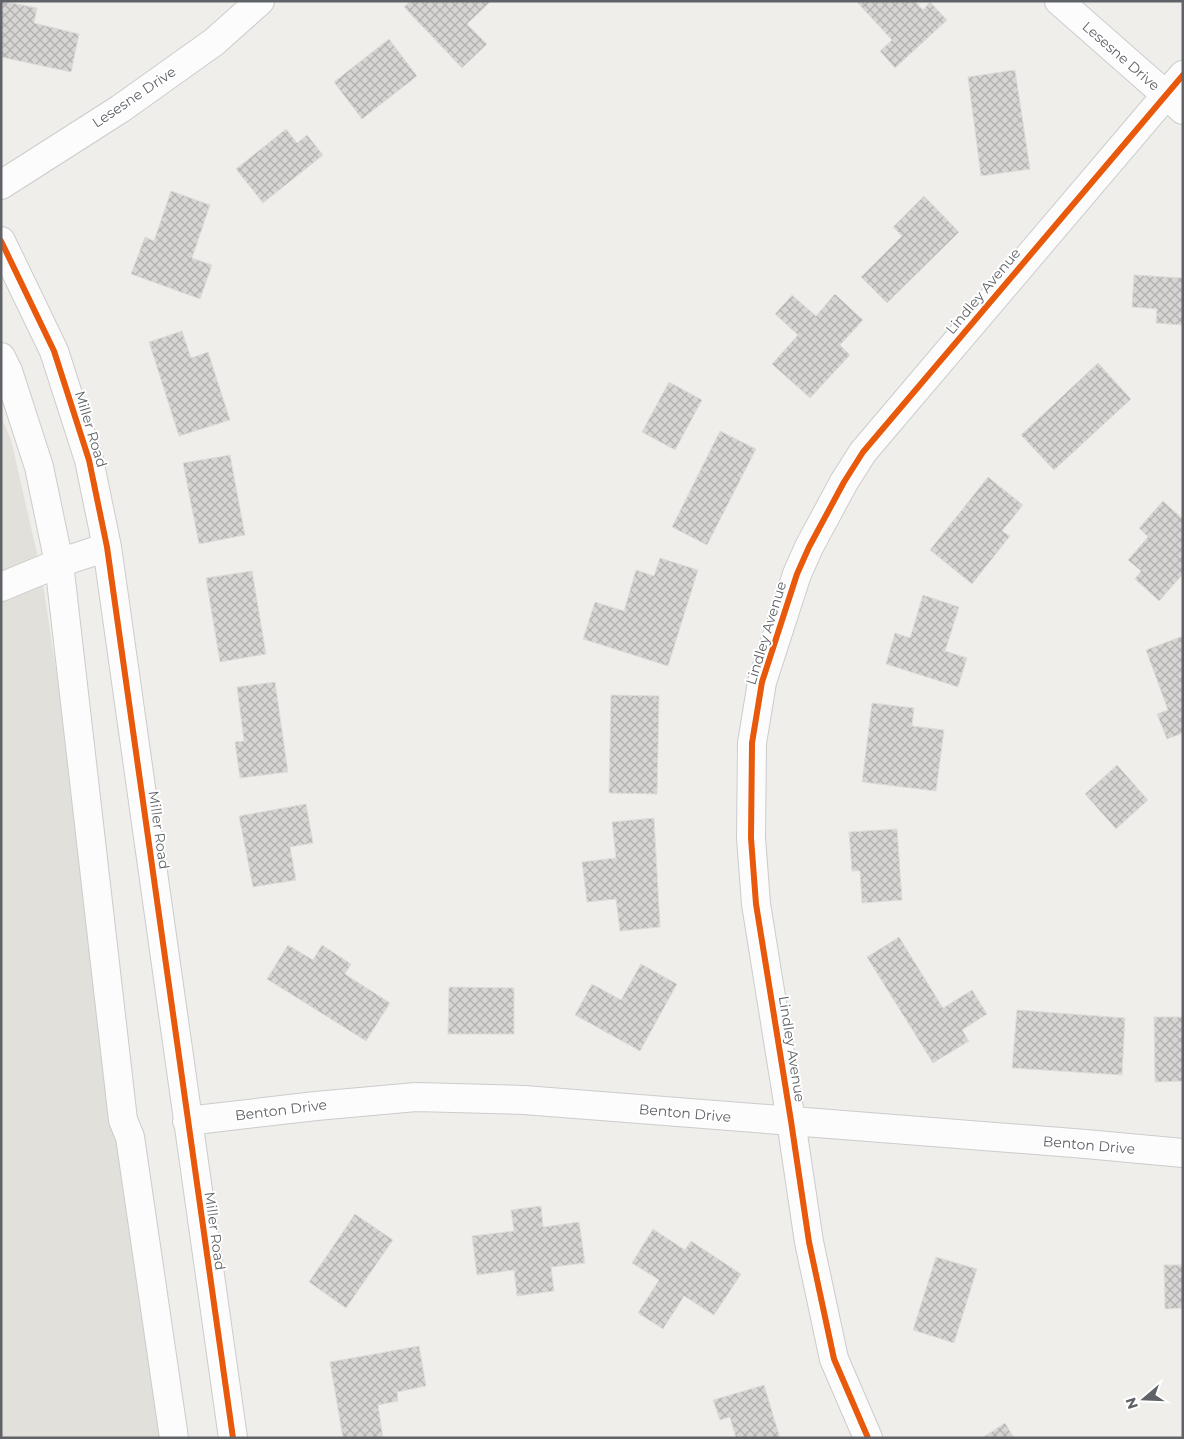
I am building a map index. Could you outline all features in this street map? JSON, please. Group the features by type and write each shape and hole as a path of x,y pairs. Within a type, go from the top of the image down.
{"street":[{"name":"Lesesne Drive","path":"1,184 136,98 214,42 260,1"},
{"name":"Lesesne Drive","path":"1059,1 1177,93"},
{"name":"Lindley Avenue","path":"868,1438 834,1359 809,1242 792,1121 756,904 751,838 752,743 762,682 797,574 809,547 862,452 1177,93"},
{"name":"Miller Road","path":"1,241 54,351 89,460 106,547 233,1438"},
{"path":"1,356 8,371 39,467 59,563 123,1120 130,1137 174,1438"},
{"path":"1,587 59,563 106,547"},
{"name":"Benton Drive","path":"187,1121 416,1097 524,1100 1183,1153"}],"shaded area":[{"path":"1,416 11,440 41,571 84,854 168,1438 1,1438"}],"building":[{"path":"1,1 37,8 34,23 79,34 71,72 1,57"},
{"path":"410,1 491,1 467,24 487,44 462,68 404,7"},
{"path":"856,1 915,1 923,10 930,2 947,20 895,68 880,51 892,40"},
{"path":"389,39 417,76 362,119 334,82"},
{"path":"1015,70 1030,169 981,176 968,77"},
{"path":"286,129 297,143 307,135 323,155 263,203 236,169"},
{"path":"171,191 210,205 192,258 212,265 200,299 131,274 145,237 154,241"},
{"path":"924,196 959,232 887,303 861,277 902,236 893,227"},
{"path":"1134,275 1183,278 1183,325 1156,323 1157,309 1132,307"},
{"path":"835,294 863,320 840,345 850,355 810,398 772,364 798,335 775,314 792,295 816,316"},
{"path":"182,331 191,358 208,352 230,420 179,436 149,342"},
{"path":"1098,363 1131,399 1054,470 1021,435"},
{"path":"669,382 702,400 675,450 642,432"},
{"path":"720,431 756,449 707,545 672,527"},
{"path":"230,455 245,535 199,544 183,463"},
{"path":"988,477 1023,505 1002,531 1010,536 972,584 930,550"},
{"path":"1163,501 1183,519 1183,574 1159,601 1135,579 1141,571 1128,560 1148,537 1139,528"},
{"path":"660,558 698,570 668,666 583,639 595,602 624,611 636,570 654,576"},
{"path":"252,571 266,654 220,662 206,578"},
{"path":"923,595 959,607 945,651 967,658 958,687 886,664 895,633 910,638"},
{"path":"1183,636 1183,733 1167,739 1157,714 1168,710 1146,650"},
{"path":"275,682 288,772 240,778 235,742 244,741 237,687"},
{"path":"611,695 659,696 657,794 609,793"},
{"path":"872,703 914,708 912,726 944,730 936,791 862,782"},
{"path":"1117,765 1148,800 1116,829 1085,794"},
{"path":"306,804 313,843 290,847 296,880 253,887 239,816"},
{"path":"654,818 660,927 620,931 616,899 587,902 582,862 616,858 612,822"},
{"path":"897,829 902,900 862,903 860,871 852,871 849,832"},
{"path":"899,937 943,1008 972,990 987,1014 962,1030 969,1041 933,1063 867,957"},
{"path":"288,945 313,960 322,945 351,964 345,974 390,1003 366,1041 267,979"},
{"path":"641,964 677,984 640,1051 575,1015 592,984 621,1000"},
{"path":"449,987 514,988 514,1034 448,1034"},
{"path":"1017,1010 1125,1018 1122,1075 1012,1068"},
{"path":"1154,1017 1183,1017 1183,1081 1155,1082"},
{"path":"541,1206 543,1227 579,1222 585,1263 551,1267 554,1291 517,1296 514,1270 477,1275 472,1236 514,1231 511,1210"},
{"path":"355,1214 393,1240 346,1308 309,1282"},
{"path":"653,1229 685,1250 691,1241 741,1274 714,1315 684,1296 663,1329 638,1313 659,1280 632,1263"},
{"path":"936,1257 977,1269 954,1343 913,1330"},
{"path":"1164,1265 1183,1265 1183,1308 1165,1309"},
{"path":"419,1346 426,1386 397,1392 398,1401 378,1405 383,1438 343,1438 330,1362"},
{"path":"764,1385 780,1438 736,1438 730,1417 720,1420 713,1400"},
{"path":"1005,1423 1014,1438 982,1438"}],"cycle path":[{"path":"868,1438 834,1359 809,1242 756,904 751,838 752,743 762,682 797,574 809,547 844,482 863,452 1183,75"},
{"path":"1,241 54,351 89,460 107,547 233,1438"}]}
